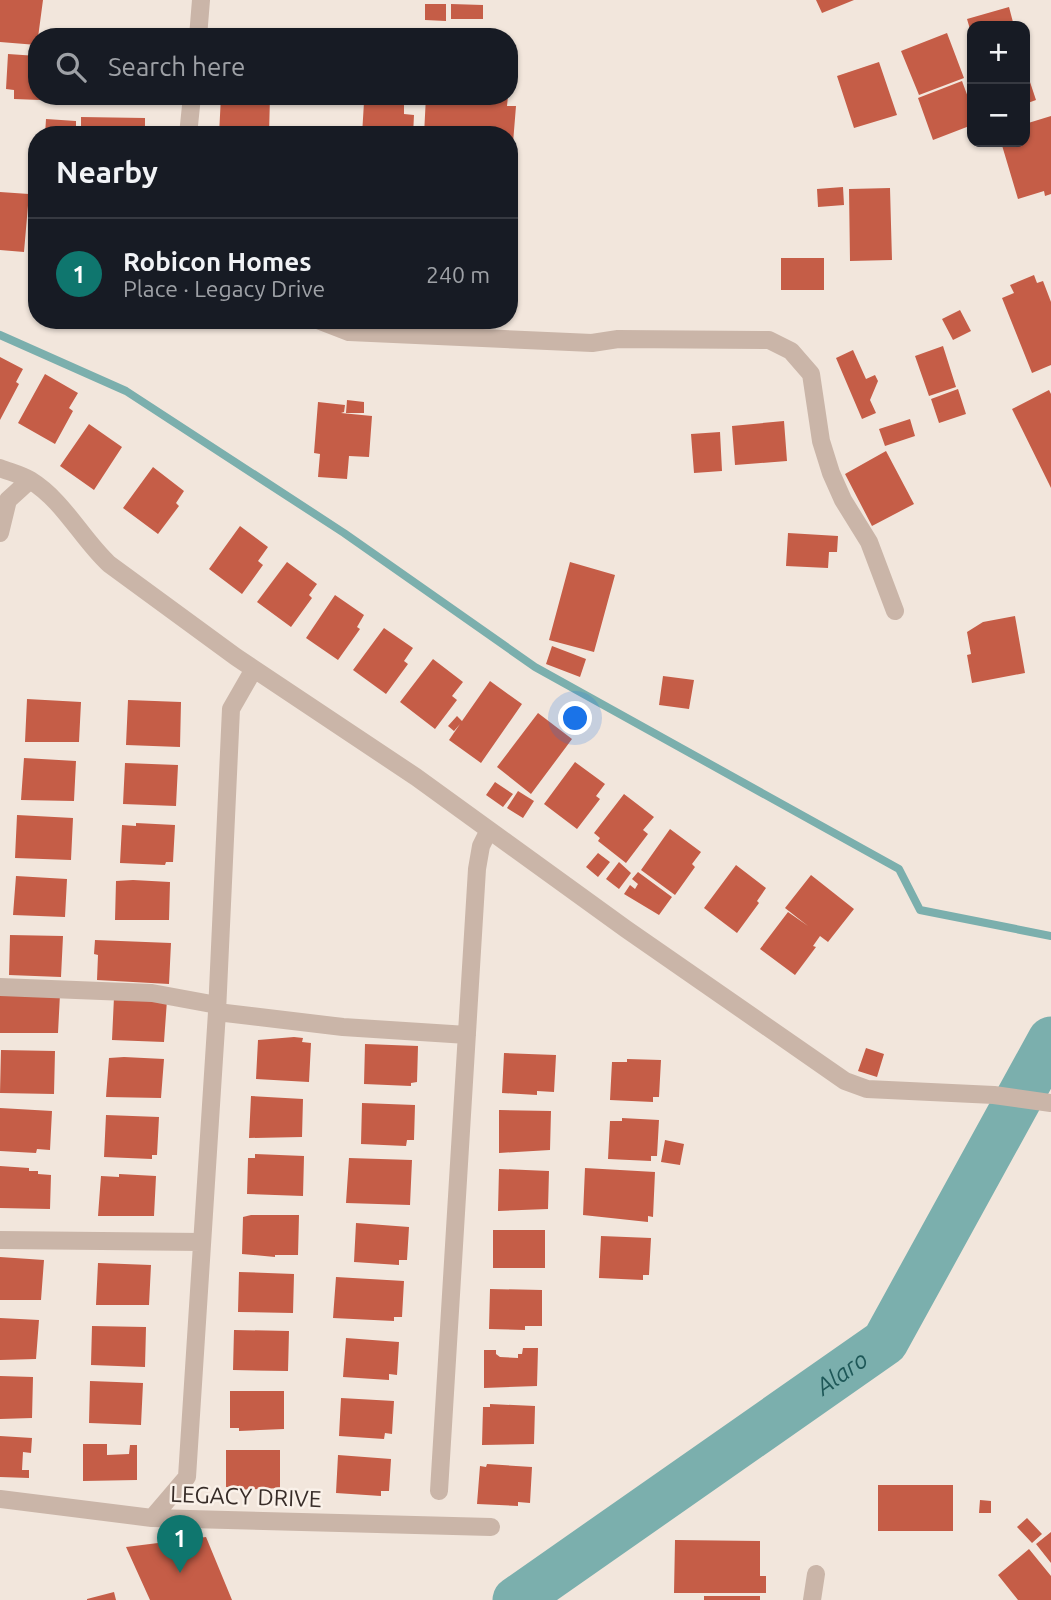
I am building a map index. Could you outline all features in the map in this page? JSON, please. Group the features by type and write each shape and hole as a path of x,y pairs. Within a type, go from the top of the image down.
{"street":[{"path":"199,28 201,0"},
{"path":"189,126 191,105"},
{"path":"341,329 349,332 592,343 618,339 769,340 791,351 811,374 821,441 831,473 843,500 869,542 895,611"},
{"path":"0,468 30,480 59,505 90,546 109,564 254,669 489,830 845,1081 867,1088 994,1095 1051,1103"},
{"path":"0,533 8,500 30,480"},
{"path":"152,1518 187,1476 217,1008 232,709 254,669"},
{"path":"439,1490 477,869 481,846 489,830"},
{"path":"0,988 152,993 217,1008 343,1027 467,1035"},
{"path":"0,1240 202,1242"},
{"name":"LEGACY DRIVE","path":"0,1499 152,1518 491,1527"},
{"path":"812,1600 816,1574"}],"building":[{"path":"0,0 43,0 39,28 28,28 28,44 0,42"},
{"path":"816,0 854,0 822,13"},
{"path":"425,4 446,4 446,21 425,20"},
{"path":"451,4 483,5 483,19 451,19"},
{"path":"1009,7 1013,21 968,21"},
{"path":"947,33 964,78 919,95 901,51"},
{"path":"8,54 28,55 28,100 14,99 14,90 6,89"},
{"path":"879,62 897,115 854,128 837,76"},
{"path":"962,81 967,94 967,127 933,140 918,98"},
{"path":"1030,82 1036,100 1030,102"},
{"path":"221,105 270,105 269,126 219,126"},
{"path":"364,105 404,105 404,114 414,115 413,126 363,126"},
{"path":"426,105 516,106 514,126 424,126"},
{"path":"1051,116 1051,194 1045,196 1044,191 1018,199 1002,147 1030,147 1030,122"},
{"path":"81,117 145,118 145,126 81,126"},
{"path":"46,119 76,121 76,126 46,126"},
{"path":"843,187 844,205 818,207 817,189"},
{"path":"890,188 892,260 850,261 849,189"},
{"path":"0,192 28,194 24,252 0,250"},
{"path":"781,258 824,258 824,290 781,290"},
{"path":"1034,275 1037,283 1043,281 1051,302 1051,365 1032,373 1002,298 1014,293 1010,285"},
{"path":"960,310 971,331 953,340 942,319"},
{"path":"943,346 956,387 929,396 915,356"},
{"path":"853,350 866,379 875,375 878,381 870,400 876,413 862,419 836,358"},
{"path":"0,357 23,369 16,382 19,384 0,420"},
{"path":"45,374 78,393 69,408 73,411 55,444 18,423"},
{"path":"958,389 966,414 939,423 931,399"},
{"path":"1049,390 1051,394 1051,488 1012,409"},
{"path":"347,400 364,402 364,413 346,413"},
{"path":"318,402 345,405 344,412 341,413 372,416 369,457 349,456 347,479 318,477 320,454 314,453"},
{"path":"910,419 915,436 885,446 879,429"},
{"path":"784,421 787,461 735,465 732,426"},
{"path":"89,424 122,447 94,490 60,466"},
{"path":"720,432 722,471 694,473 691,434"},
{"path":"886,451 914,504 872,526 845,474"},
{"path":"153,467 184,491 176,503 179,506 158,534 123,508"},
{"path":"240,526 268,547 258,561 263,565 242,594 209,569"},
{"path":"788,533 838,536 837,552 829,552 828,568 786,566"},
{"path":"287,562 317,584 309,595 312,598 291,627 257,602"},
{"path":"570,562 615,575 594,652 549,640"},
{"path":"335,595 364,615 357,627 360,629 338,660 306,638"},
{"path":"1015,616 1025,673 972,683 967,655 971,654 967,632 983,622"},
{"path":"384,628 413,648 404,661 408,664 386,694 353,670"},
{"path":"552,646 586,659 580,677 546,664"},
{"path":"433,659 463,682 452,696 457,700 435,729 400,702"},
{"path":"663,676 694,680 689,709 659,705"},
{"path":"490,681 522,704 481,763 449,740 460,724 454,731 448,726 457,716 462,721"},
{"path":"27,699 81,702 79,742 25,742"},
{"path":"128,700 181,702 180,747 126,745"},
{"path":"538,713 572,739 531,794 497,767"},
{"path":"24,758 76,761 74,801 21,800"},
{"path":"575,762 605,784 596,796 600,799 577,829 544,804"},
{"path":"125,763 178,765 176,806 123,804"},
{"path":"495,782 513,794 503,807 486,795"},
{"path":"518,791 534,801 523,818 507,808"},
{"path":"624,794 654,817 643,830 648,834 626,863 598,841 600,838 594,833"},
{"path":"17,815 73,818 71,860 15,858"},
{"path":"136,823 175,825 173,862 166,862 165,865 120,863 122,825 136,826"},
{"path":"670,829 701,852 692,864 695,867 675,895 641,870"},
{"path":"598,853 610,862 598,877 586,867"},
{"path":"619,862 631,873 619,889 606,879"},
{"path":"736,865 766,888 757,901 759,903 737,933 704,908"},
{"path":"638,872 672,897 659,915 624,894 630,885 635,889 638,884 632,879"},
{"path":"811,875 854,909 828,942 820,936 813,946 816,947 795,975 760,949 788,912 808,926 785,908"},
{"path":"16,876 67,879 65,917 13,915"},
{"path":"116,881 170,882 169,920 115,920"},
{"path":"10,935 63,936 61,977 9,975"},
{"path":"95,940 171,943 169,984 97,980 98,955 94,954"},
{"path":"0,991 60,994 58,1033 0,1033"},
{"path":"114,997 167,1000 164,1042 112,1040"},
{"path":"294,1037 311,1043 309,1082 256,1079 258,1040"},
{"path":"365,1044 418,1046 417,1082 411,1083 411,1086 364,1084"},
{"path":"866,1048 884,1054 877,1077 858,1071"},
{"path":"1,1050 55,1051 54,1094 0,1093"},
{"path":"504,1053 556,1055 554,1092 537,1091 537,1095 502,1093"},
{"path":"109,1058 164,1059 161,1098 106,1097"},
{"path":"627,1059 661,1060 659,1097 653,1097 653,1102 610,1100 612,1062 627,1062"},
{"path":"251,1096 303,1099 302,1137 249,1138"},
{"path":"362,1103 415,1105 414,1140 407,1140 406,1146 361,1144"},
{"path":"0,1108 52,1111 50,1150 37,1149 36,1153 0,1151"},
{"path":"499,1110 551,1111 550,1150 499,1153"},
{"path":"106,1115 159,1117 157,1155 152,1155 152,1159 104,1157"},
{"path":"622,1118 659,1120 657,1156 651,1156 651,1161 608,1159 610,1121 622,1121"},
{"path":"665,1140 684,1144 680,1165 661,1162"},
{"path":"255,1154 304,1156 303,1196 247,1194 248,1158 255,1158"},
{"path":"349,1158 412,1160 410,1205 346,1203"},
{"path":"0,1166 29,1168 29,1171 38,1171 38,1174 51,1175 50,1209 0,1208"},
{"path":"585,1168 655,1172 653,1217 648,1216 648,1222 583,1215"},
{"path":"499,1169 549,1171 548,1209 498,1211"},
{"path":"119,1174 156,1176 154,1216 98,1216 101,1176 119,1177"},
{"path":"299,1215 298,1255 275,1257 242,1254 243,1217"},
{"path":"356,1223 409,1227 407,1260 399,1260 399,1265 354,1262"},
{"path":"493,1230 545,1230 545,1268 493,1268"},
{"path":"601,1236 651,1238 649,1275 643,1275 643,1280 599,1278"},
{"path":"0,1257 44,1260 41,1300 0,1300"},
{"path":"98,1263 151,1265 149,1305 96,1305"},
{"path":"239,1272 294,1274 293,1313 238,1312"},
{"path":"336,1277 404,1281 402,1317 394,1317 394,1321 333,1318"},
{"path":"490,1289 542,1290 542,1326 525,1326 525,1330 489,1329"},
{"path":"0,1318 39,1320 36,1359 0,1360"},
{"path":"92,1326 146,1327 145,1367 91,1365"},
{"path":"234,1330 289,1331 288,1371 233,1370"},
{"path":"346,1338 399,1342 397,1375 389,1374 389,1380 343,1377"},
{"path":"523,1348 538,1348 537,1386 484,1388 484,1350 496,1350 500,1357 518,1358"},
{"path":"0,1376 33,1377 32,1418 0,1419"},
{"path":"90,1381 143,1383 141,1425 89,1423"},
{"path":"230,1391 284,1391 284,1429 239,1431 239,1428 230,1428"},
{"path":"341,1398 394,1401 392,1434 385,1433 384,1439 339,1436"},
{"path":"490,1404 535,1406 534,1444 482,1445 483,1407 490,1407"},
{"path":"0,1436 32,1438 31,1453 23,1452 22,1470 29,1470 29,1478 0,1477"},
{"path":"83,1444 107,1444 107,1455 129,1454 130,1445 137,1445 137,1480 83,1481"},
{"path":"226,1450 280,1450 280,1488 234,1490 235,1487 226,1487"},
{"path":"338,1455 391,1459 389,1491 381,1491 381,1496 336,1493"},
{"path":"487,1464 532,1467 530,1503 518,1502 518,1506 477,1504 480,1466 486,1467"},
{"path":"878,1485 953,1485 953,1531 878,1531"},
{"path":"980,1500 991,1501 991,1513 979,1513"},
{"path":"1027,1518 1042,1534 1032,1543 1017,1527"},
{"path":"1051,1532 1051,1563 1036,1544"},
{"path":"206,1537 232,1600 150,1600 126,1547"},
{"path":"675,1540 760,1541 760,1576 766,1576 766,1593 674,1593"},
{"path":"1029,1549 1051,1576 1051,1600 1018,1600 998,1575"},
{"path":"114,1592 116,1600 87,1600 87,1599"},
{"path":"704,1596 760,1596 760,1600 704,1600"}],"waterway":[{"path":"0,335 126,391 344,533 535,667 899,869 920,910 1051,936"},
{"name":"Alaro","path":"516,1600 885,1342 1051,1040"}],"place":[{"name":"Robicon Homes","path":"180,1573"}]}
